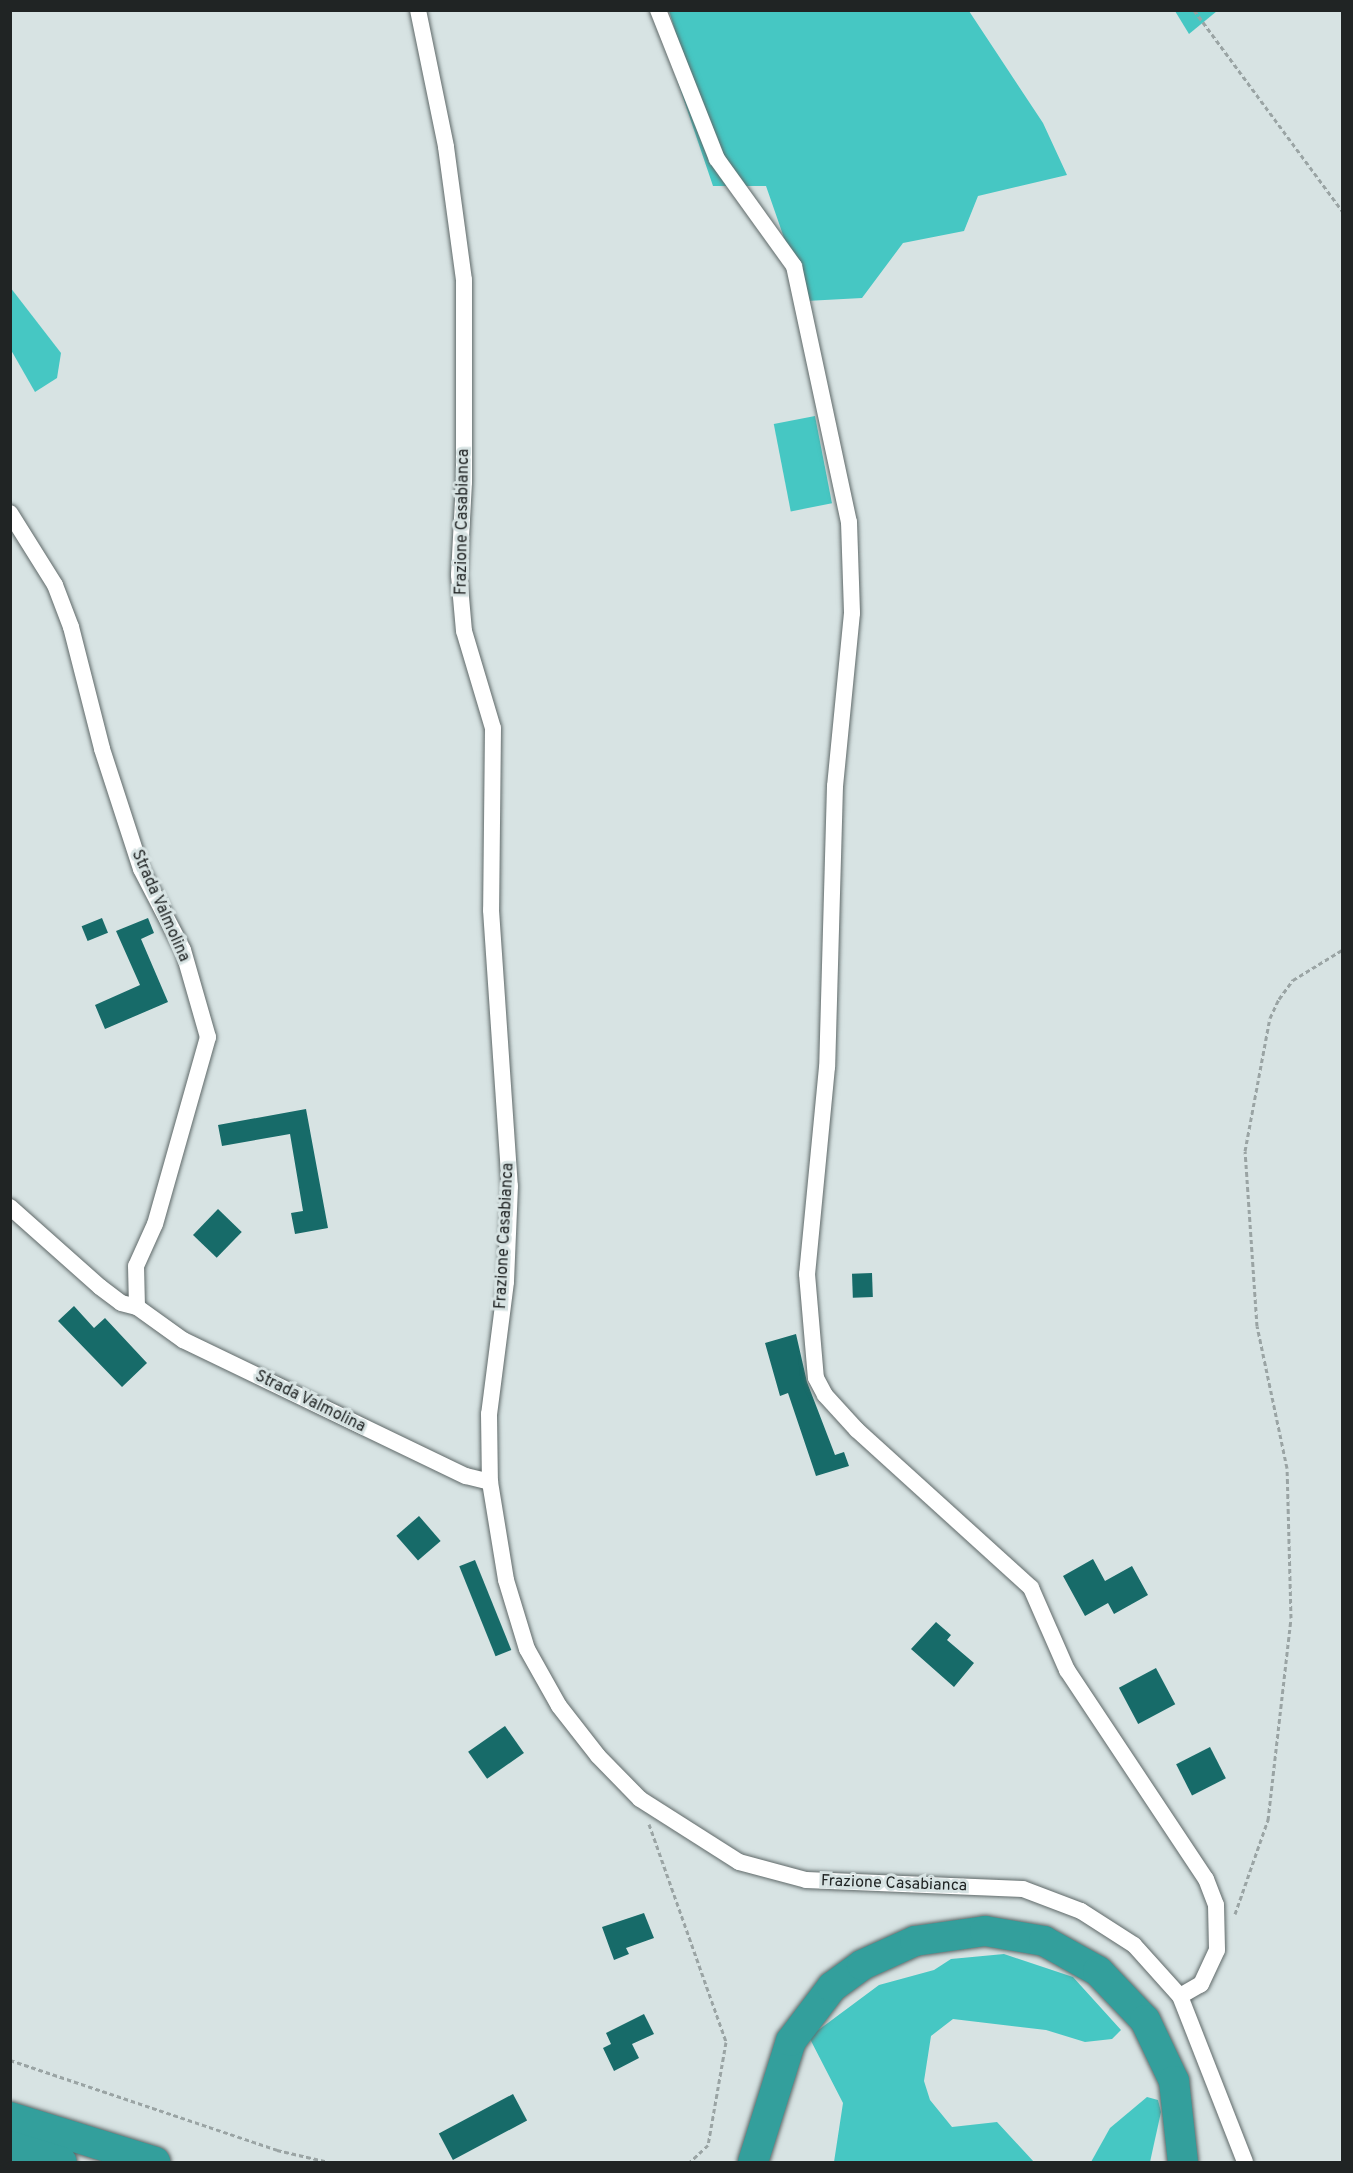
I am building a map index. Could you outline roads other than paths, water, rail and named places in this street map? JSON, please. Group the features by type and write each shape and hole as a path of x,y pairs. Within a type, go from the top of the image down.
{"highway":[{"path":"753,2163 791,2042 832,1987 862,1965 915,1941 985,1931 1044,1941 1106,1979 1145,2020 1169,2071 1179,2155"},
{"path":"10,2117 155,2163"},
{"path":"10,2146 62,2163"}],"street":[{"name":"Frazione Casabianca","path":"418,10 446,147 464,280 464,482 459,575 464,631 493,728 491,910 510,1186 506,1282 489,1414 490,1482 506,1580 527,1649 559,1706 598,1756 640,1799 739,1862 806,1881 1023,1889 1081,1911 1134,1945 1180,1996 1245,2163"},
{"path":"658,10 717,159 794,266 849,522 852,614 835,786 827,1066 807,1274 816,1378 825,1395 857,1430 1031,1588 1067,1670 1206,1879 1219,1923 1217,1950 1201,1984 1180,1996"},
{"name":"Strada Valmolina","path":"10,513 55,585 71,627 102,749 141,869 183,950 208,1037 155,1224 136,1266 137,1307"},
{"name":"Strada Valmolina","path":"10,1207 121,1303 137,1307 193,1345 466,1476 490,1482"}]}
